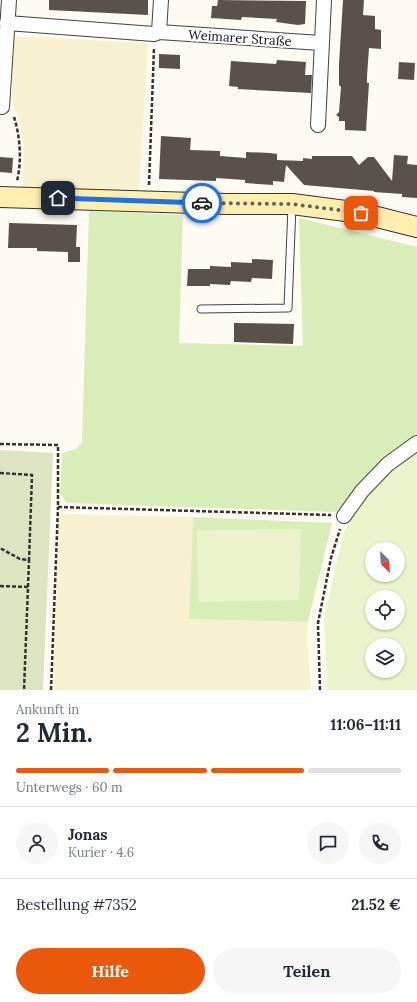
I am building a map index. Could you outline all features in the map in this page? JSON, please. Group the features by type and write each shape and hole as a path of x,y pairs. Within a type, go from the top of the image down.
{"street":[{"path":"2,107 9,0"},
{"path":"156,33 161,0"},
{"path":"318,125 324,0"},
{"name":"Weimarer Straße","path":"7,23 321,43"},
{"path":"7,197 148,202 292,204 361,213 417,227"},
{"path":"344,516 362,491 388,464 417,443"}],"lane":[{"path":"201,308 288,308 292,204"}],"path":[{"path":"148,202 156,33"},
{"path":"2,107 11,107 18,137 20,154 19,176 7,197"},
{"path":"0,444 58,446 58,507 51,690"},
{"path":"0,473 32,475 24,690"},
{"path":"58,507 344,516 331,558 318,623 320,690"},
{"path":"0,548 20,559 29,560"},
{"path":"0,586 28,587"}],"shaded area":[{"path":"13,36 148,43 139,191 23,188 24,145 20,123 12,102"},
{"path":"59,514 193,517 189,619 308,622 307,636 311,690 53,690"}],"green space":[{"path":"89,211 183,215 179,343 303,346 299,218 417,247 417,439 385,462 336,512 67,503 60,494 62,453 76,449 82,442"},
{"path":"0,450 53,453 43,690 0,690"},
{"path":"417,451 417,690 328,690 324,618 344,532 364,498 391,469"},
{"path":"193,517 332,523 308,622 189,619"},
{"path":"301,529 299,600 198,602 197,530"}],"building":[{"path":"49,0 148,0 148,15 49,10"},
{"path":"218,0 306,1 305,24 298,25 276,22 277,19 242,17 241,20 211,18 212,6 217,6"},
{"path":"343,0 364,0 363,15 375,16 375,29 381,30 381,49 369,48 367,83 369,83 366,131 345,130 345,121 339,121 339,117 336,115 339,112 341,87 339,85 339,64"},
{"path":"159,54 180,55 180,69 159,68"},
{"path":"277,60 306,62 305,75 312,75 311,93 238,89 238,87 229,86 231,61 276,64"},
{"path":"399,62 415,63 414,80 398,79"},
{"path":"161,136 191,138 190,150 220,151 220,156 246,158 246,152 270,153 277,154 277,160 303,161 303,158 312,159 312,156 352,156 359,165 368,157 374,157 392,181 394,155 408,156 407,164 417,165 417,198 402,197 402,194 304,185 286,165 284,182 273,181 273,185 245,183 245,180 216,178 216,181 159,179"},
{"path":"0,157 13,158 12,173 0,172"},
{"path":"9,223 77,225 76,247 80,247 80,262 68,262 68,252 37,251 37,248 8,248"},
{"path":"252,259 273,260 272,279 252,278 251,282 231,281 230,285 210,284 210,286 187,286 188,269 210,269 210,266 231,267 231,262 252,263"},
{"path":"234,323 294,324 293,344 234,342"}],"way so far":[{"path":"202,203 292,204 361,213"}],"route":[{"path":"58,198 202,203"}]}
